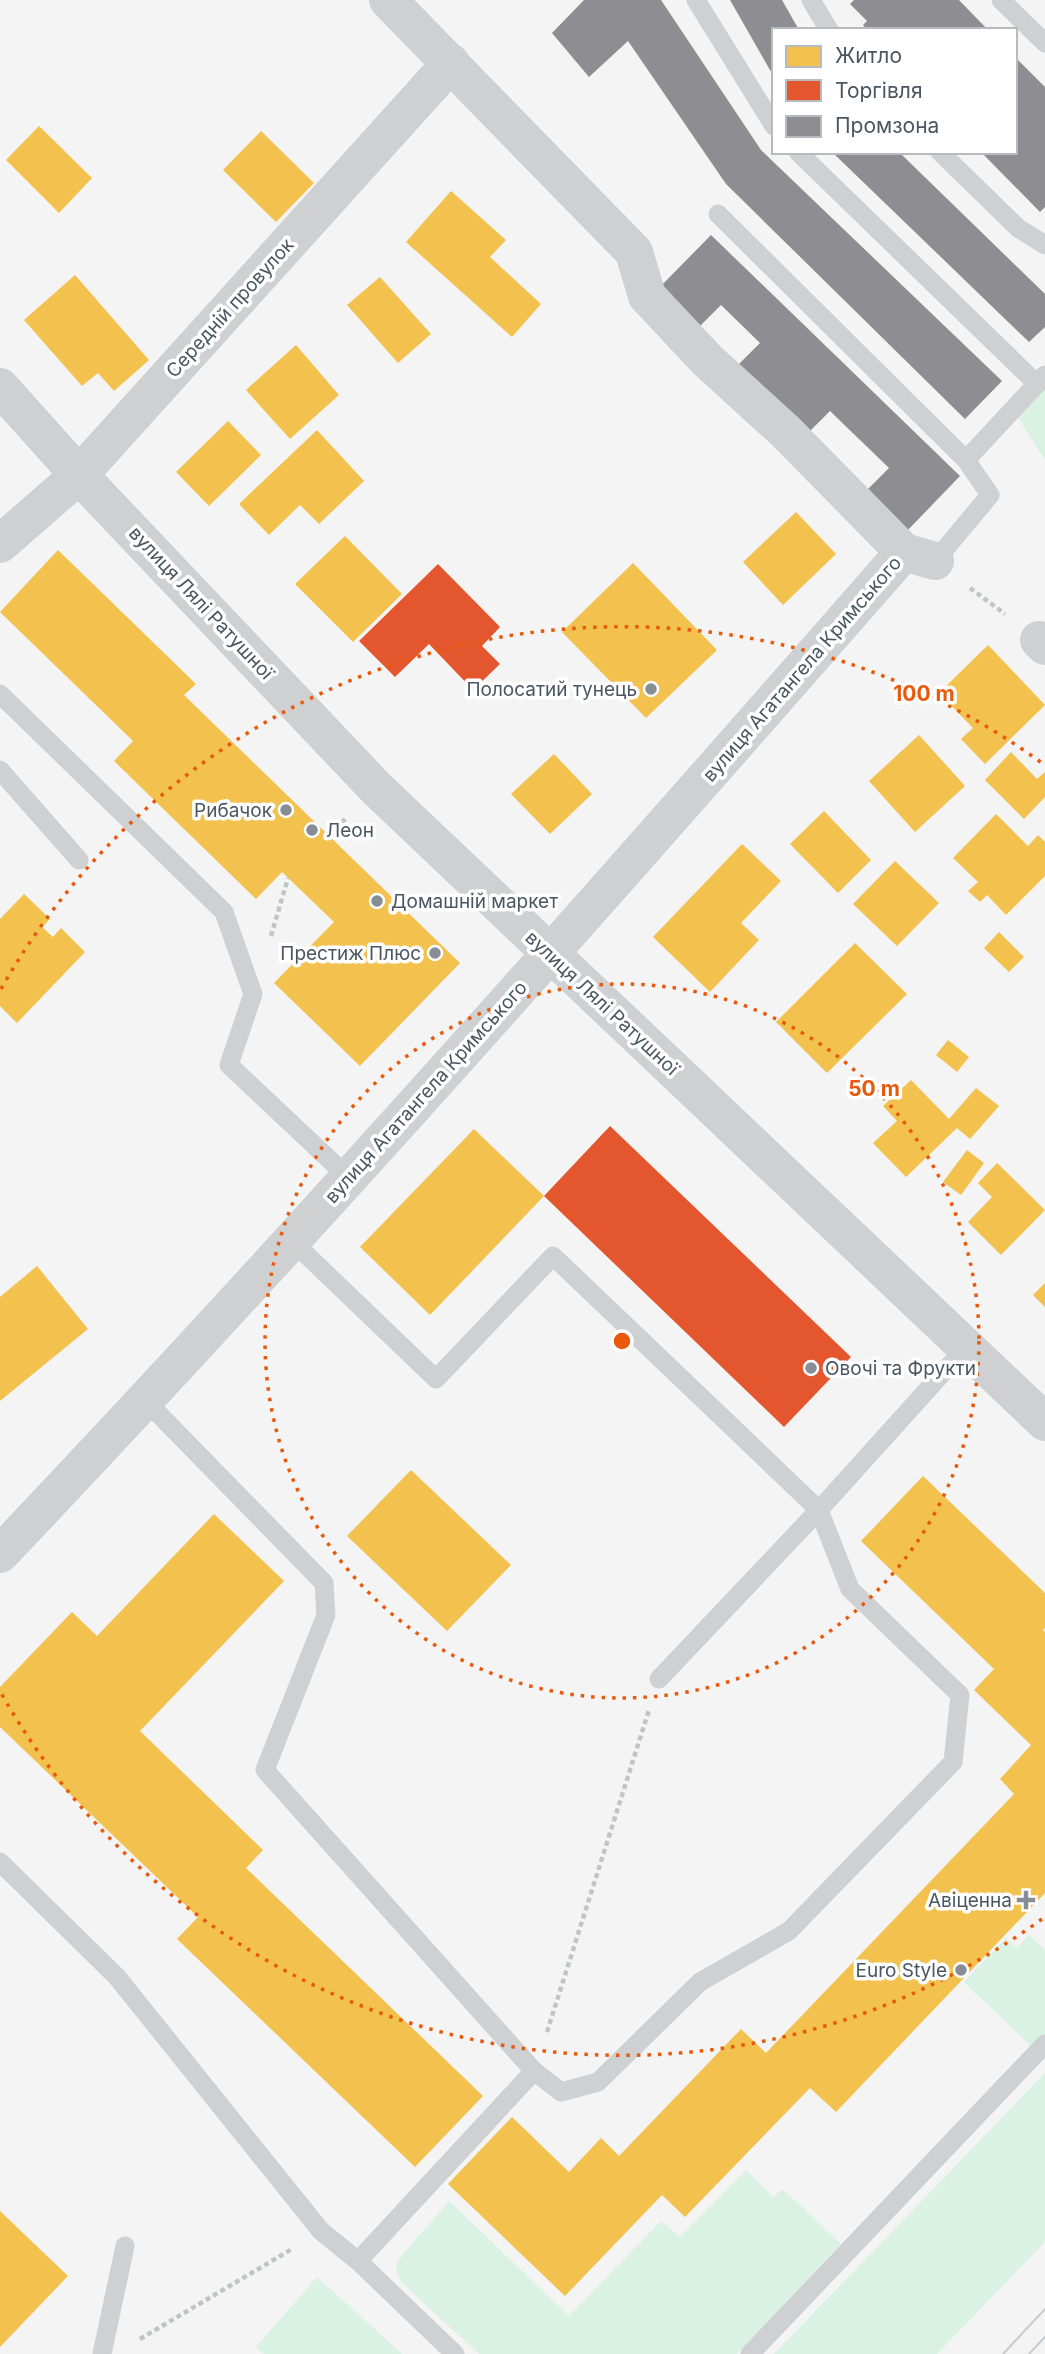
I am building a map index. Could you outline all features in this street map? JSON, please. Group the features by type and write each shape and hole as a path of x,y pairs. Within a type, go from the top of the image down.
{"street":[{"path":"388,0 634,253 648,296 707,360 920,556"},
{"name":"Середній провулок","path":"0,544 79,475 451,63"},
{"name":"вулиця Лялі Ратушної","path":"0,387 79,475 376,788 1045,1422"},
{"name":"вулиця Агатангела Кримського","path":"0,1554 145,1400 920,556"}],"lane":[{"path":"695,0 772,123"},
{"path":"811,0 828,28"},
{"path":"1002,0 1045,44"},
{"path":"800,154 1041,380 966,460"},
{"path":"942,154 1018,228 1045,245"},
{"path":"718,214 966,460 990,495 920,556"},
{"path":"0,694 224,912 253,994 229,1065 349,1178"},
{"path":"0,770 79,860"},
{"path":"145,1400 324,1583 326,1615 265,1770 534,2071 561,2092 598,2082 700,1982 789,1931 954,1762 960,1695 850,1589 818,1510 553,1256 436,1379 291,1240"},
{"path":"659,1679 967,1346"},
{"path":"0,1862 117,1977 321,2231 358,2261 455,2354"},
{"path":"750,2354 1045,2044"},
{"path":"358,2261 534,2071"},
{"path":"102,2354 125,2246"}],"path":[{"path":"920,556 1042,643"},
{"path":"534,2071 659,1679"},
{"path":"138,2340 321,2231"}],"green space":[{"path":"1045,376 1045,460 1013,410"},
{"path":"1029,1935 1045,1950 1045,2035 1033,2048 964,1982 1006,1938 1017,1948"},
{"path":"1045,2073 1045,2242 937,2354 774,2354"},
{"path":"746,2170 773,2197 783,2189 841,2244 737,2354 479,2354 401,2282 396,2270 398,2260 449,2201 569,2316 661,2221 680,2237"},
{"path":"317,2277 402,2354 264,2354 256,2347"}],"building: Житло":[{"path":"39,126 92,178 59,213 6,160"},
{"path":"261,131 314,183 276,222 223,170"},
{"path":"451,191 506,240 490,257 541,304 512,337 406,242"},
{"path":"75,275 149,360 114,391 98,373 82,386 24,320"},
{"path":"380,277 431,334 398,363 347,305"},
{"path":"296,345 339,395 290,439 246,390"},
{"path":"228,421 261,455 209,506 176,472"},
{"path":"317,430 364,481 319,524 300,505 269,535 239,504"},
{"path":"796,512 836,554 783,605 743,562"},
{"path":"345,536 402,594 353,642 295,584"},
{"path":"58,550 196,684 184,695 460,963 360,1066 274,983 334,922 282,872 256,899 114,761 133,741 0,612"},
{"path":"633,563 717,650 646,718 562,632"},
{"path":"988,645 1045,705 985,764 961,739 973,728 939,693"},
{"path":"919,735 965,786 915,832 869,781"},
{"path":"1011,752 1037,779 1045,772 1045,797 1024,819 985,780"},
{"path":"554,754 592,794 550,834 511,794"},
{"path":"824,811 871,860 838,893 790,844"},
{"path":"996,814 1028,846 1038,835 1045,842 1045,876 1006,915 987,895 980,902 968,891 978,882 953,858"},
{"path":"742,844 781,881 741,923 759,940 710,992 653,937"},
{"path":"895,861 939,903 897,946 853,904"},
{"path":"24,894 50,919 42,927 53,937 61,928 85,952 17,1023 0,1006 0,919"},
{"path":"999,932 1024,957 1009,972 984,948"},
{"path":"855,943 907,994 827,1073 776,1022"},
{"path":"948,1040 969,1057 957,1072 936,1055"},
{"path":"911,1080 949,1119 976,1088 999,1106 970,1139 957,1128 906,1177 873,1143 897,1121 883,1106"},
{"path":"474,1129 544,1196 430,1315 360,1247"},
{"path":"967,1150 984,1163 961,1195 943,1182"},
{"path":"997,1163 1045,1210 1001,1255 968,1222 992,1197 978,1183"},
{"path":"37,1266 88,1329 0,1401 0,1297"},
{"path":"1045,1283 1045,1307 1033,1295"},
{"path":"411,1470 511,1565 447,1631 347,1536"},
{"path":"923,1476 1045,1593 1045,1893 836,2112 810,2088 685,2217 662,2195 565,2296 448,2184 512,2117 569,2172 601,2138 619,2156 741,2029 766,2053 1014,1794 1000,1779 1031,1745 974,1690 994,1669 861,1541"},
{"path":"214,1514 284,1581 140,1731 263,1850 246,1868 483,2096 415,2167 177,1939 198,1917 0,1727 0,1687 72,1612 97,1636"},
{"path":"0,2211 68,2276 0,2347"}],"building: Торгівля":[{"path":"438,564 500,627 482,646 500,664 473,690 429,644 395,677 359,641"},
{"path":"610,1126 851,1357 784,1427 544,1196"}],"building: Промзона":[{"path":"584,0 661,0 761,150 1002,381 965,419 726,184 628,41 589,77 552,33"},
{"path":"730,0 782,0 798,28 772,28 772,74"},
{"path":"854,0 959,0 986,28 865,28 863,25 867,21 850,4"},
{"path":"1017,59 1045,87 1045,207 1040,212 983,154 1017,154"},
{"path":"834,154 901,154 1045,294 1045,327 1029,342"},
{"path":"711,235 960,476 905,533 864,493 889,468 830,411 808,433 738,365 760,343 721,305 699,327 659,288"}],"tram line":[{"path":"1003,2354 1045,2309"},
{"path":"1029,2354 1045,2337"}],"place":[{"name":"Полосатий тунець","path":"651,689"},
{"name":"Рибачок","path":"286,810"},
{"name":"Леон","path":"312,830"},
{"name":"Домашній маркет","path":"377,901"},
{"name":"Престиж Плюс","path":"435,953"},
{"name":"Овочі та Фрукти","path":"811,1368"},
{"name":"Авіценна","path":"1026,1900"},
{"name":"Euro Style","path":"961,1970"}]}
